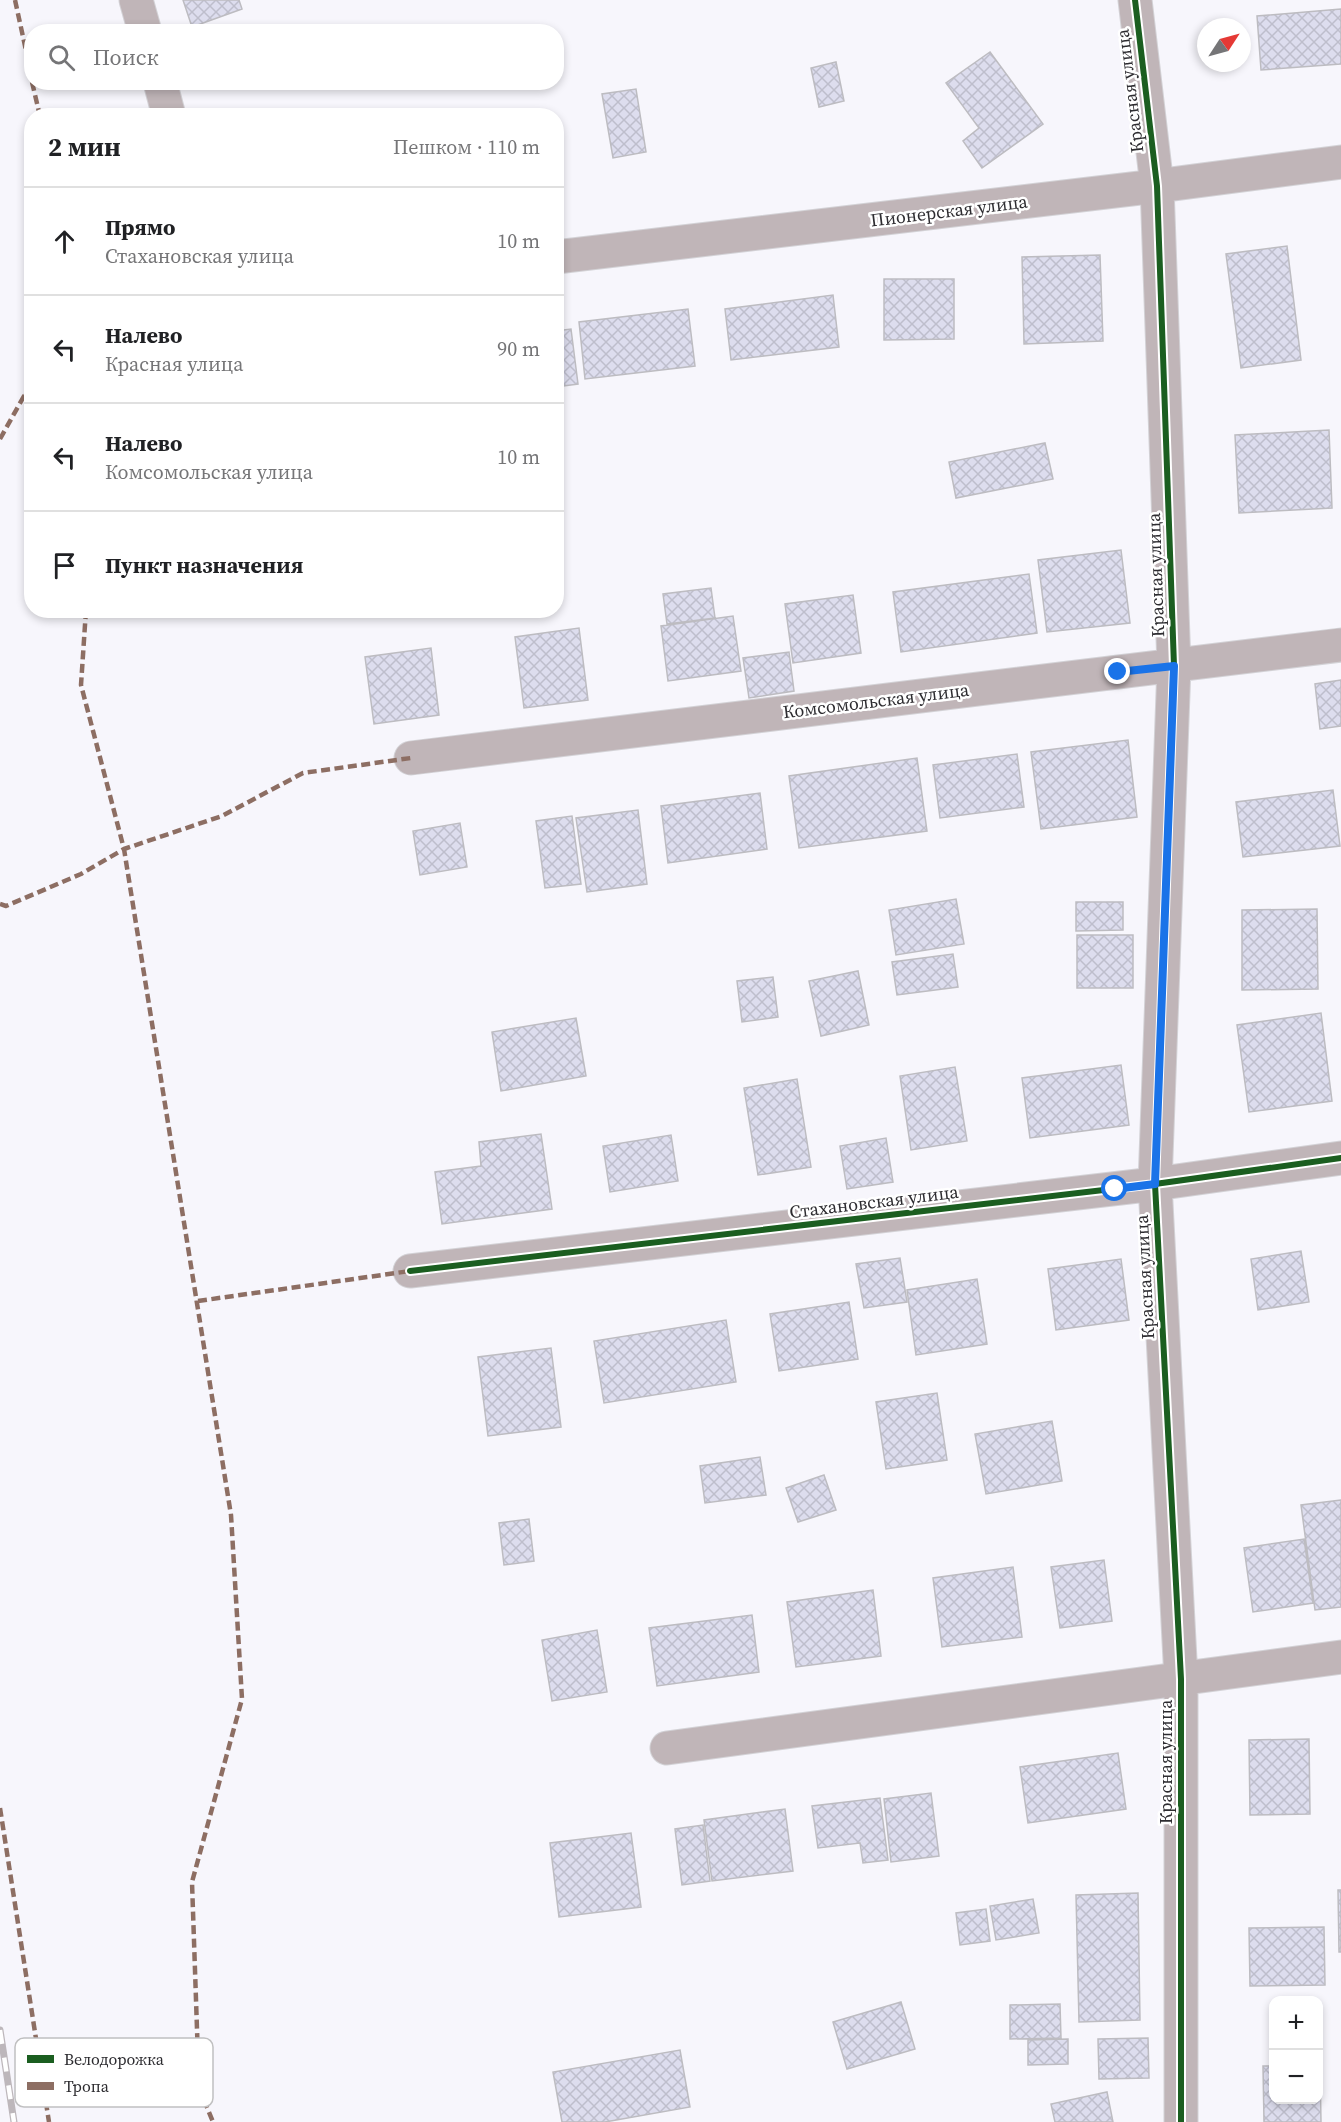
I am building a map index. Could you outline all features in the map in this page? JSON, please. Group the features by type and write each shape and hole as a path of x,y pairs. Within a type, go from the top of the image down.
{"street":[{"path":"136,0 143,24"},
{"name":"Красная улица","path":"1135,0 1157,186 1174,666 1155,1184 1182,1679 1180,2122"},
{"path":"162,90 167,108"},
{"name":"Пионерская улица","path":"564,256 1341,162"},
{"name":"Комсомольская улица","path":"411,758 1341,645"},
{"name":"Стахановская улица","path":"410,1270 1155,1184 1341,1158"},
{"path":"667,1748 1341,1657"}],"building":[{"path":"183,0 239,0 242,9 200,24 191,24"},
{"path":"1341,9 1341,64 1261,70 1257,16"},
{"path":"990,52 1043,124 982,168 963,141 979,128 946,83"},
{"path":"836,62 844,101 819,107 811,68"},
{"path":"636,89 646,152 613,158 602,94"},
{"path":"1287,246 1301,360 1241,368 1226,254"},
{"path":"1100,255 1103,341 1024,344 1022,257"},
{"path":"884,279 954,279 954,339 884,340"},
{"path":"833,295 839,347 731,360 725,309"},
{"path":"688,309 695,366 585,379 579,322"},
{"path":"571,329 578,384 564,386 564,330"},
{"path":"1329,430 1332,508 1239,513 1235,435"},
{"path":"1045,443 1053,479 956,498 949,462"},
{"path":"1121,550 1130,623 1047,632 1038,560"},
{"path":"1029,574 1037,633 901,652 893,592"},
{"path":"711,588 715,618 667,624 663,594"},
{"path":"853,595 861,653 793,663 785,604"},
{"path":"733,616 741,671 668,681 661,626"},
{"path":"579,628 588,700 524,708 515,637"},
{"path":"431,648 439,715 374,724 365,657"},
{"path":"789,652 794,691 749,698 743,658"},
{"path":"1341,680 1341,726 1320,729 1315,684"},
{"path":"1128,740 1137,817 1041,829 1031,752"},
{"path":"1017,754 1024,807 940,818 933,765"},
{"path":"917,758 927,831 799,848 789,776"},
{"path":"1333,790 1340,846 1243,857 1236,802"},
{"path":"760,793 767,849 668,863 661,806"},
{"path":"638,810 647,884 587,892 576,818"},
{"path":"572,816 581,884 545,888 536,821"},
{"path":"460,823 467,867 420,875 413,831"},
{"path":"956,899 964,944 896,955 889,910"},
{"path":"1076,902 1123,902 1123,930 1076,931"},
{"path":"1317,909 1318,989 1242,990 1242,910"},
{"path":"1077,935 1133,935 1133,988 1077,988"},
{"path":"953,954 958,987 897,995 892,962"},
{"path":"858,971 869,1025 821,1036 809,981"},
{"path":"773,977 778,1017 742,1022 737,981"},
{"path":"1321,1013 1332,1101 1249,1112 1237,1025"},
{"path":"576,1018 586,1076 501,1091 492,1032"},
{"path":"1121,1065 1129,1125 1030,1138 1022,1078"},
{"path":"955,1067 967,1141 911,1150 900,1076"},
{"path":"797,1079 811,1167 758,1175 744,1088"},
{"path":"541,1134 552,1209 442,1224 435,1172 481,1166 479,1142"},
{"path":"671,1135 678,1181 610,1192 603,1146"},
{"path":"886,1138 893,1182 847,1189 840,1146"},
{"path":"1301,1251 1309,1302 1258,1310 1251,1259"},
{"path":"900,1258 907,1302 864,1308 856,1264"},
{"path":"1121,1259 1129,1320 1056,1330 1048,1269"},
{"path":"977,1279 987,1344 916,1355 907,1290"},
{"path":"849,1302 858,1359 779,1371 770,1314"},
{"path":"726,1320 736,1382 604,1403 594,1341"},
{"path":"551,1348 561,1427 488,1436 478,1357"},
{"path":"937,1393 947,1460 886,1469 876,1402"},
{"path":"1052,1421 1062,1481 986,1494 975,1434"},
{"path":"760,1457 766,1495 705,1503 700,1466"},
{"path":"824,1475 836,1510 798,1522 786,1488"},
{"path":"1341,1500 1341,1607 1315,1610 1301,1505"},
{"path":"529,1519 534,1561 504,1565 499,1523"},
{"path":"1304,1539 1313,1603 1253,1612 1244,1548"},
{"path":"1104,1560 1112,1621 1060,1628 1051,1567"},
{"path":"1013,1567 1022,1637 942,1647 933,1578"},
{"path":"873,1590 881,1656 796,1667 787,1602"},
{"path":"752,1615 759,1672 657,1686 649,1628"},
{"path":"597,1630 607,1692 552,1701 542,1640"},
{"path":"1309,1739 1310,1814 1250,1815 1249,1740"},
{"path":"1118,1753 1126,1809 1028,1823 1020,1767"},
{"path":"931,1793 939,1856 891,1862 884,1799"},
{"path":"880,1798 888,1860 863,1863 860,1843 818,1848 812,1806"},
{"path":"785,1809 793,1871 712,1881 704,1820"},
{"path":"703,1825 710,1881 682,1885 675,1829"},
{"path":"631,1833 641,1907 559,1917 550,1843"},
{"path":"1338,1890 1341,1890 1341,1952 1339,1952"},
{"path":"1138,1893 1140,2020 1079,2022 1076,1895"},
{"path":"1033,1899 1039,1933 996,1940 990,1906"},
{"path":"986,1909 990,1941 960,1945 956,1913"},
{"path":"1324,1927 1325,1985 1250,1986 1249,1928"},
{"path":"901,2002 915,2049 847,2069 833,2022"},
{"path":"1060,2004 1061,2038 1010,2039 1010,2005"},
{"path":"1148,2038 1149,2078 1099,2079 1098,2039"},
{"path":"1068,2039 1068,2064 1028,2065 1028,2040"},
{"path":"680,2050 690,2107 605,2122 562,2122 553,2072"},
{"path":"1263,2066 1269,2066 1269,2104 1321,2104 1321,2122 1264,2122"},
{"path":"1107,2092 1113,2122 1055,2122 1051,2104"}],"railway":[{"path":"0,2030 14,2122"}],"marked path":[{"path":"15,0 24,41"},
{"path":"34,90 38,108"},
{"path":"0,439 24,396"},
{"path":"85,618 81,685 124,849 231,1515 242,1699 192,1882 197,2038"},
{"path":"0,904 6,906 81,874 124,849 222,816 303,773 411,758"},
{"path":"198,1301 410,1271"},
{"path":"0,1808 36,2038"},
{"path":"47,2107 49,2122"},
{"path":"207,2107 213,2122"}],"cycle path":[{"path":"1135,0 1157,186 1174,666 1155,1184 1181,1679 1181,2122"},
{"path":"410,1271 1155,1184 1341,1158"}],"route":[{"path":"1115,1189 1155,1184 1174,666 1118,672"}]}
